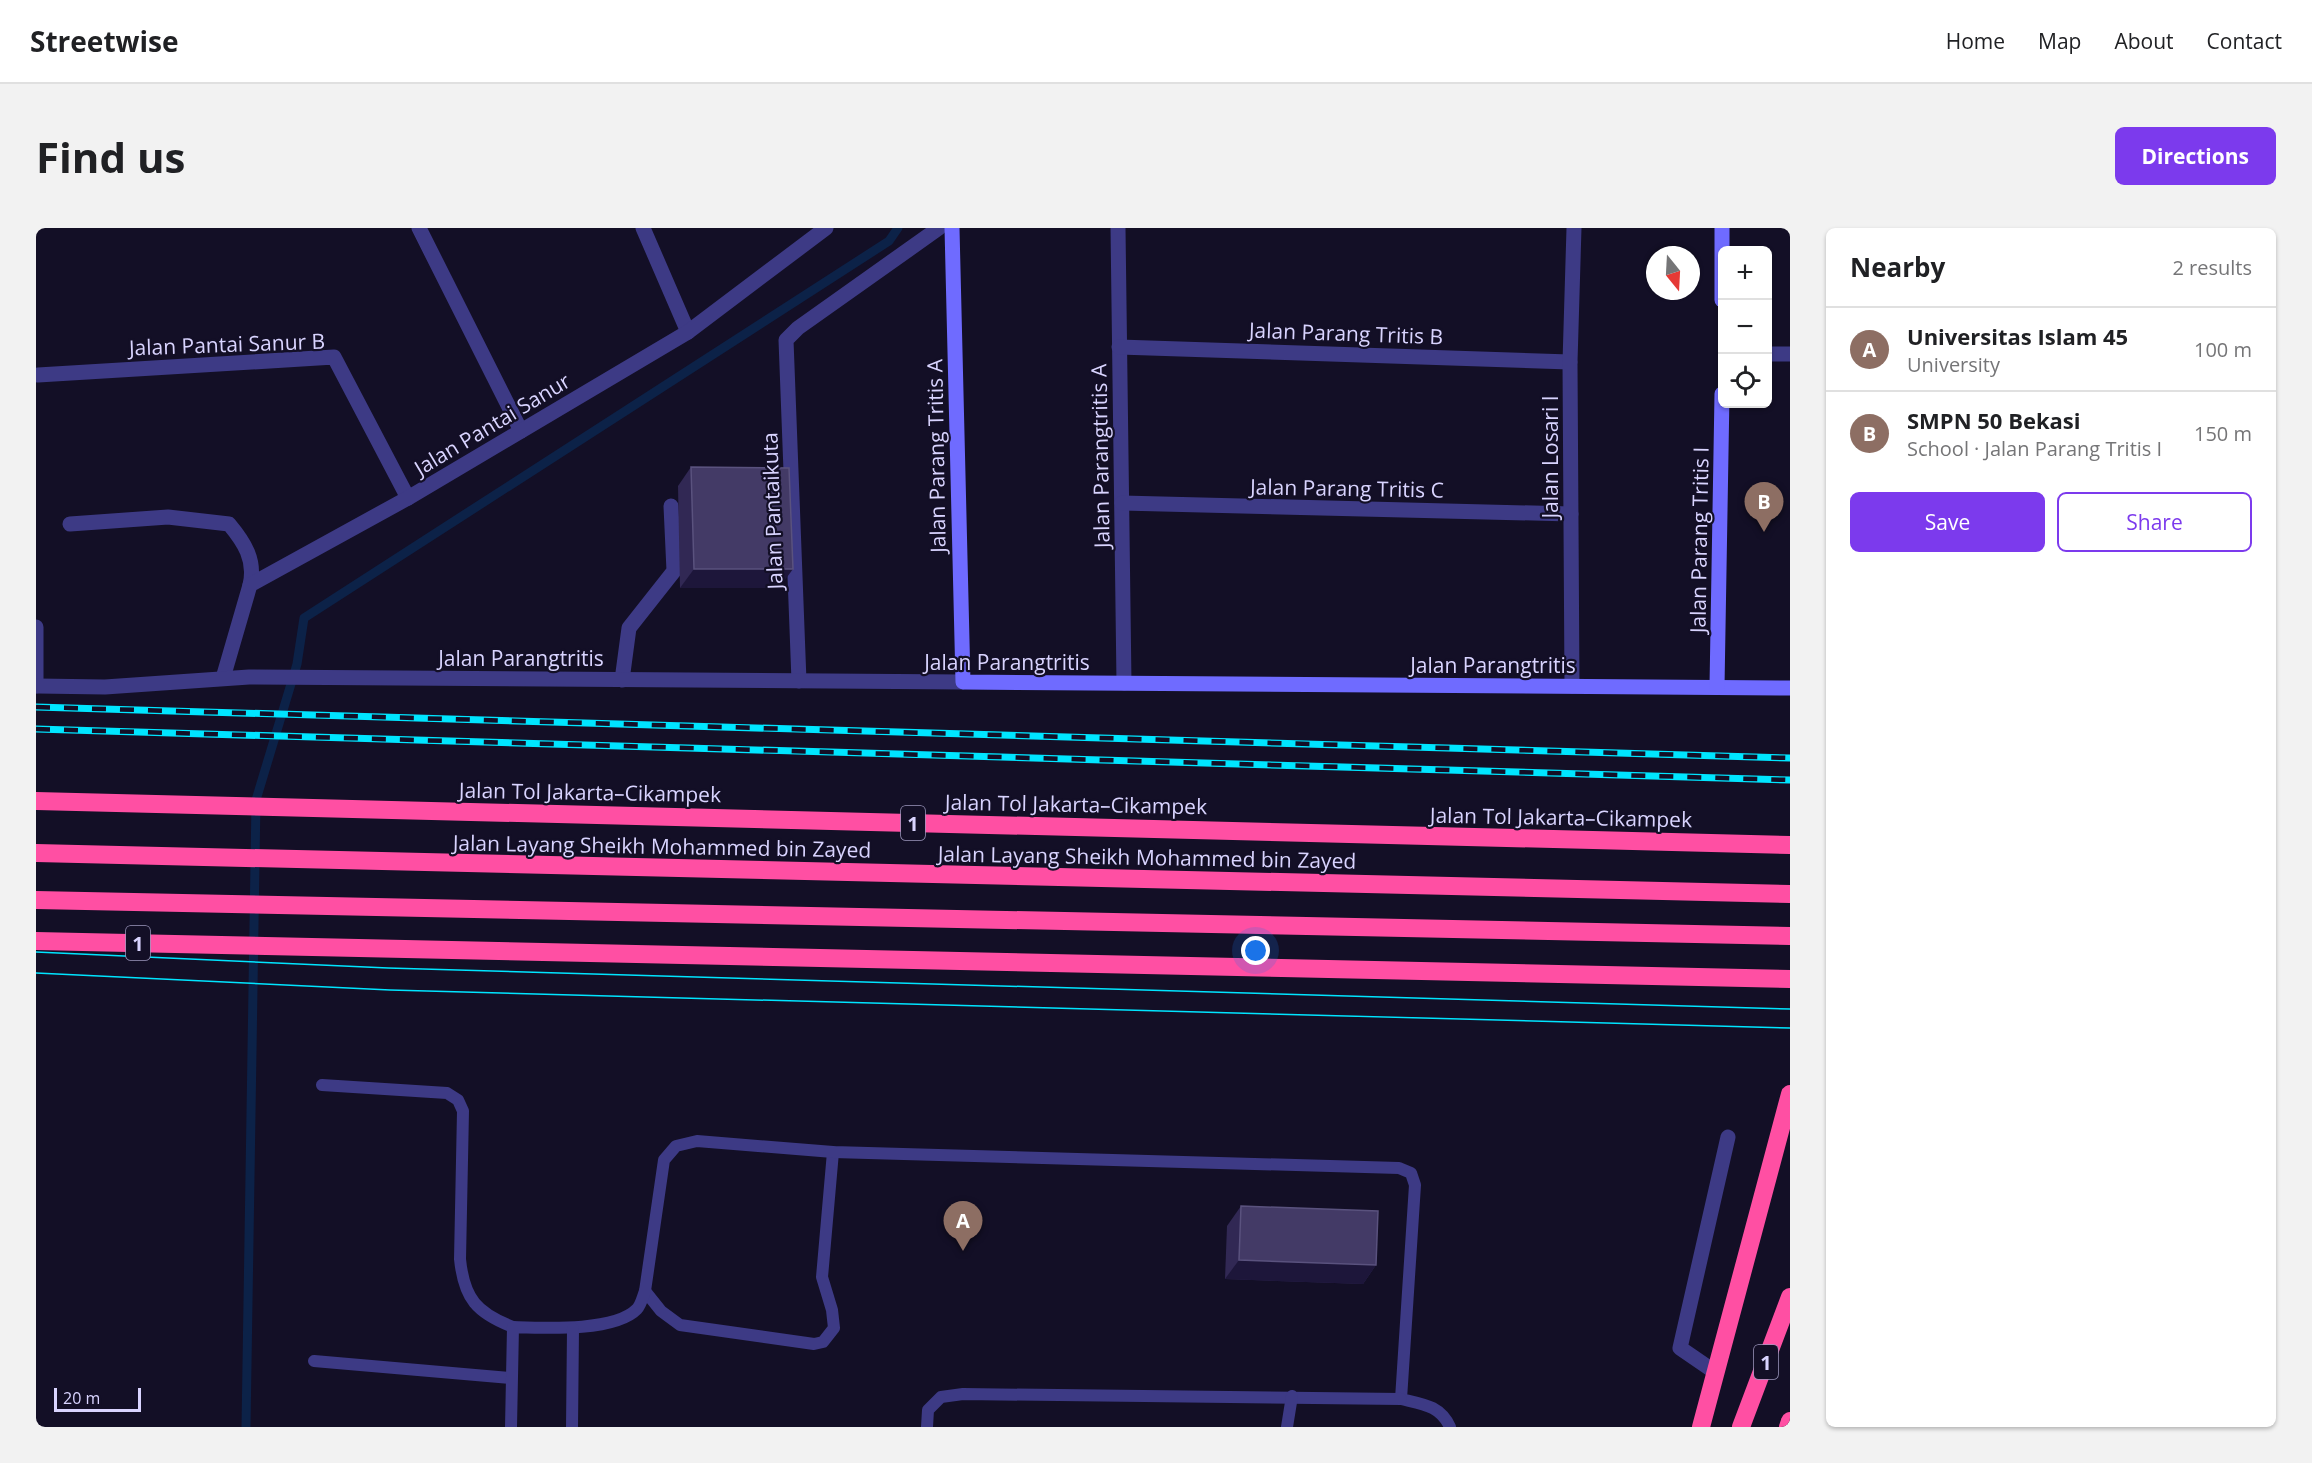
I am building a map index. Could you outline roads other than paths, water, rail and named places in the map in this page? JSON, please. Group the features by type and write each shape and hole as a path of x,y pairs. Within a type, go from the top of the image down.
{"highway":[{"name":"Jalan Tol Jakarta–Cikampek","path":"36,801 1790,845"},
{"name":"Jalan Layang Sheikh Mohammed bin Zayed","path":"36,853 1790,894"},
{"name":"1","path":"36,900 1790,936"},
{"name":"1","path":"36,941 1790,978"},
{"path":"1701,1427 1790,1094"},
{"name":"1","path":"1741,1427 1790,1297"},
{"path":"1788,1427 1790,1421"}],"street":[{"path":"419,228 521,431"},
{"path":"643,228 688,332"},
{"name":"Jalan Pantai Sanur","path":"250,585 408,498 688,332 826,228"},
{"name":"Jalan Pantaikuta","path":"799,681 786,340 798,328 939,228"},
{"name":"Jalan Parang Tritis A","path":"952,228 963,682"},
{"name":"Jalan Parangtritis A","path":"1118,228 1124,683"},
{"name":"Jalan Losari I","path":"1572,686 1570,362 1574,228"},
{"path":"1722,228 1722,246"},
{"name":"Jalan Parang Tritis B","path":"1119,347 1570,362"},
{"path":"1772,354 1790,354"},
{"name":"Jalan Pantai Sanur B","path":"38,375 334,357 408,498"},
{"name":"Jalan Parang Tritis I","path":"1717,687 1722,408"},
{"name":"Jalan Parang Tritis C","path":"1122,503 1571,514"},
{"path":"622,680 630,628 674,571 671,506"},
{"path":"70,524 168,517 229,524 243,540 253,569 223,678"},
{"path":"36,627 37,686"},
{"name":"Jalan Parangtritis","path":"37,686 105,687 249,677 1790,688"},
{"path":"1715,1372 1680,1348 1728,1137"}],"lane":[{"path":"322,1085 447,1093 458,1100 463,1111 460,1259 462,1281 472,1300 487,1317 513,1327 573,1329 624,1316 638,1308 645,1291 664,1160 676,1146 697,1141 833,1152 1399,1168 1411,1173 1415,1185 1401,1399"},
{"path":"645,1291 662,1311 680,1325 814,1344 823,1342 834,1328 832,1310 822,1277 833,1152"},
{"path":"511,1427 513,1327"},
{"path":"572,1427 573,1329"},
{"path":"314,1361 511,1378"},
{"path":"927,1427 928,1410 941,1397 963,1394 1401,1399 1431,1406 1445,1415 1450,1427"},
{"path":"1287,1427 1292,1396"}],"waterway":[{"path":"246,1427 256,800 297,664 304,618 889,241 898,228"}],"tram line":[{"path":"36,952 388,968 1790,1009"},
{"path":"36,973 390,990 1790,1028"}],"railway":[{"path":"36,707 1790,758"},
{"path":"36,729 1790,780"}],"place":[{"name":"SMPN 50 Bekasi","path":"1764,532"},
{"name":"Universitas Islam 45","path":"963,1251"}]}
